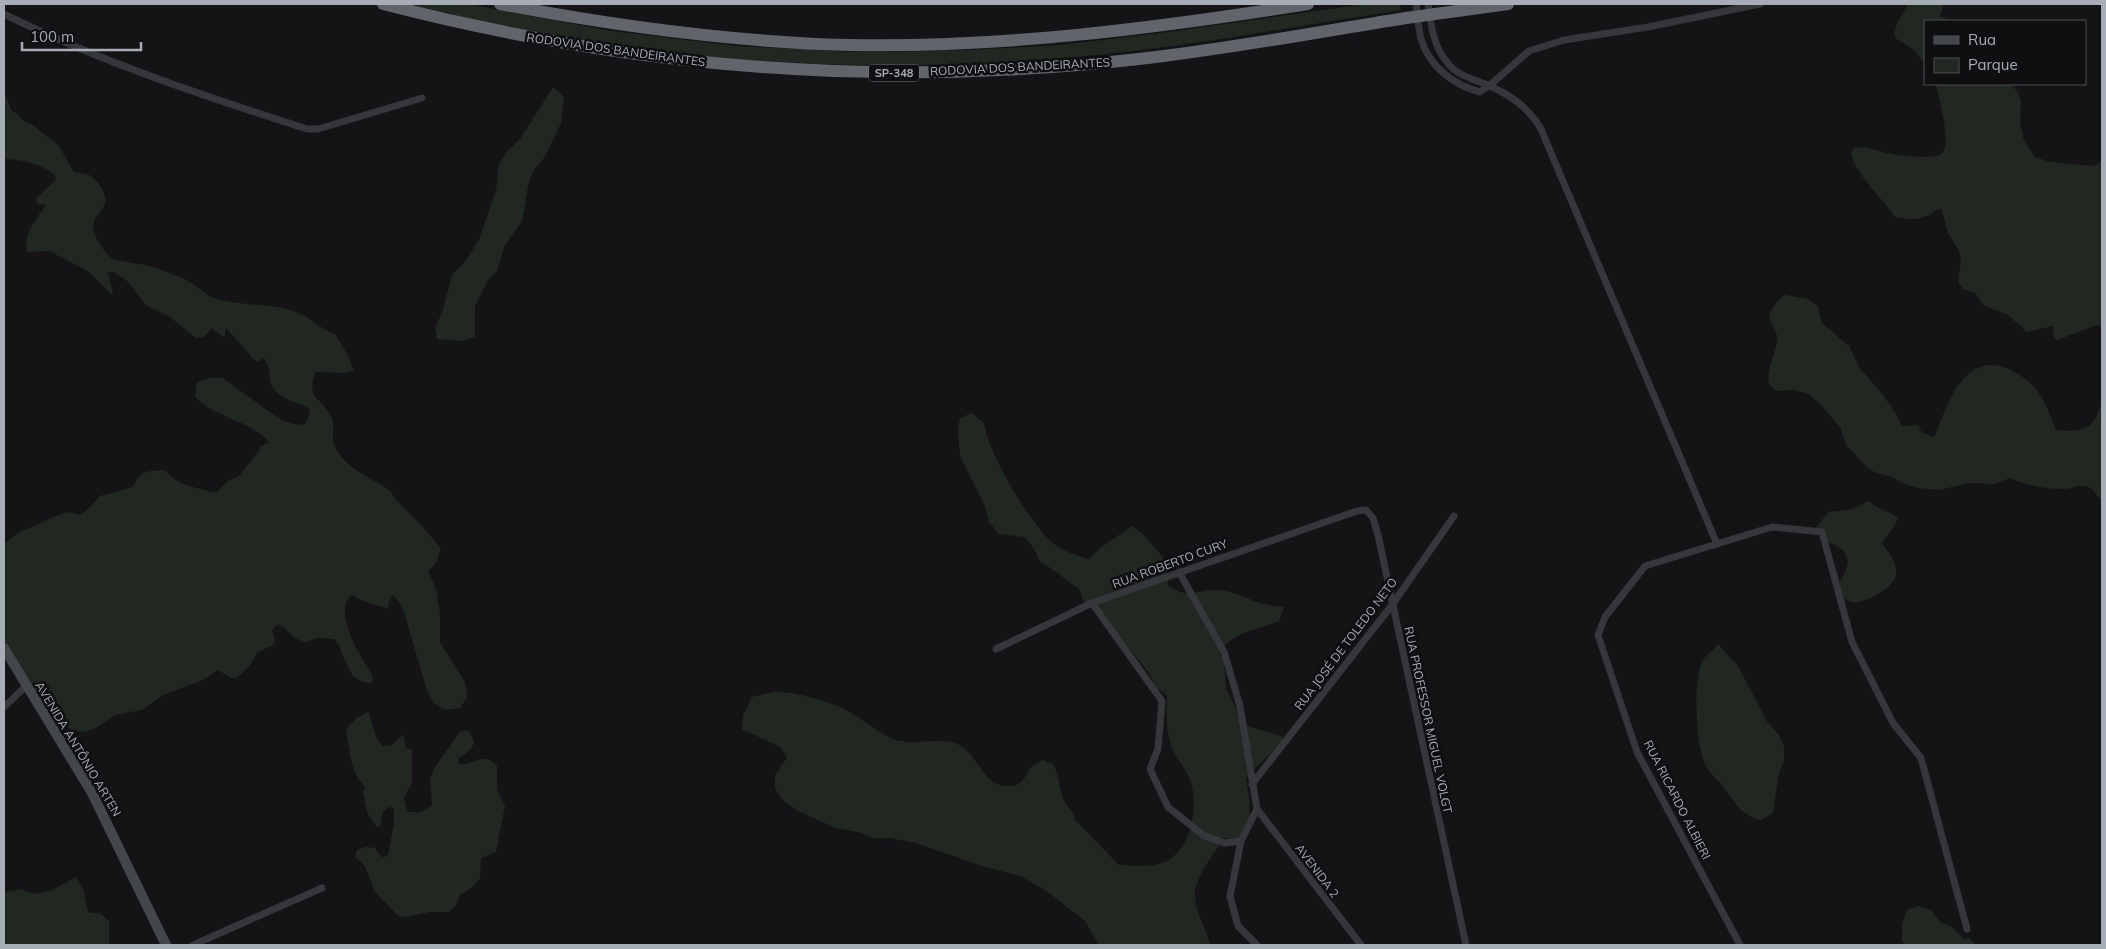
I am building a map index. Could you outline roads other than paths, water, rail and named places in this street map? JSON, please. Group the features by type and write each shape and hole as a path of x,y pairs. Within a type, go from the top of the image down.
{"highway":[{"name":"RODOVIA DOS BANDEIRANTES","path":"383,4 505,33 662,58 768,69 892,73 1003,70 1141,59 1508,4"},
{"name":"RODOVIA DOS BANDEIRANTES","path":"500,4 586,19 686,33 806,43 894,45 951,44 1058,37 1144,28 1308,4"}],"street":[{"path":"1416,4 1421,38 1436,66 1464,88 1480,92 1490,86 1529,51 1564,40 1648,27 1760,4"},
{"path":"1428,4 1433,33 1446,62 1454,70 1471,80 1490,86 1519,101 1540,127 1717,544"},
{"path":"4,14 62,41 143,74 307,130 318,130 422,98"},
{"name":"RUA PROFESSOR MIGUEL VOLGT","path":"1357,511 1366,510 1373,518 1466,945"},
{"name":"RUA ROBERTO CURY","path":"996,650 1092,603 1357,511"},
{"name":"RUA JOSÉ DE TOLEDO NETO","path":"1252,784 1392,604 1454,516"},
{"name":"RUA RICARDO ALBIERI","path":"1740,945 1637,752 1598,635 1605,617 1646,566 1772,528 1822,532 1852,642 1892,723 1921,758 1967,929"},
{"path":"1178,572 1224,652 1240,706 1257,809 1241,841 1230,896 1238,926 1257,945"},
{"path":"1092,603 1162,701 1158,749 1150,770 1168,807 1202,835 1224,843 1241,841"},
{"name":"AVENIDA ANTÔNIO ARTEN","path":"4,648 96,800 166,945"},
{"path":"4,707 26,686"},
{"name":"AVENIDA 2","path":"1257,809 1361,945"},
{"path":"193,945 322,888"}]}
